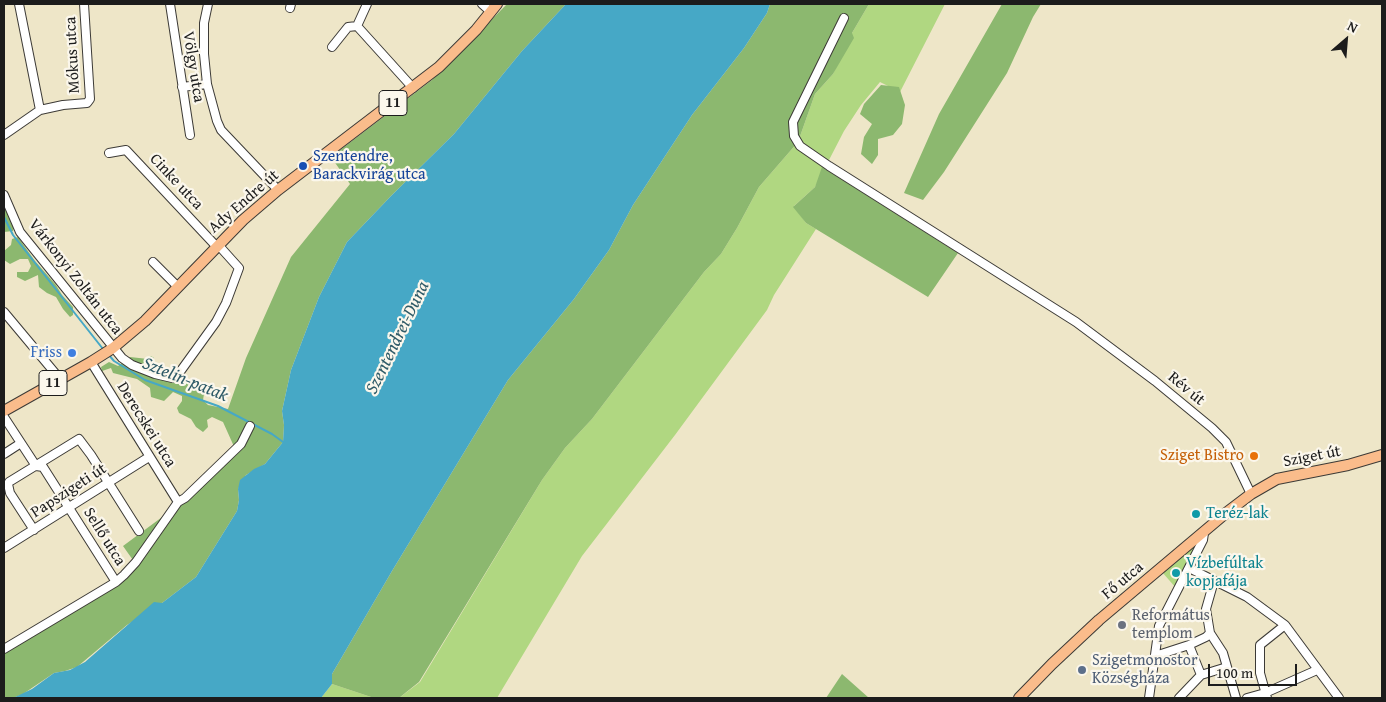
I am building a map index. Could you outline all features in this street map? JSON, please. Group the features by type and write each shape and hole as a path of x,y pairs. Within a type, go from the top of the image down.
{"main road":[{"name":"Ady Endre út","path":"4,411 91,362 108,351 145,321 243,220 278,190 413,88 458,49 497,4"},
{"name":"Sziget út","path":"1251,494 1277,479 1348,465 1382,455"},
{"name":"Fő utca","path":"1019,698 1099,620 1204,533 1226,512 1251,494"}],"street":[{"path":"4,135 40,110 19,4"},
{"name":"Mókus utca","path":"40,110 63,105 87,103 90,99 84,4"},
{"name":"Völgy utca","path":"170,4 190,135"},
{"path":"208,4 204,23 204,54 207,84 217,121 221,130 278,190"},
{"path":"357,26 367,4"},
{"path":"482,4 491,12"},
{"name":"Rév út","path":"844,18 793,122 794,136 800,146 1081,325 1155,381 1226,442 1251,494"},
{"path":"332,47 348,27 357,26"},
{"path":"357,26 413,88"},
{"path":"182,87 207,84"},
{"name":"Cinke utca","path":"109,153 126,150 216,246"},
{"name":"Várkonyi Zoltán utca","path":"4,195 20,232 108,351 140,369 172,378 177,376 216,322 238,273 237,265 221,248 216,246"},
{"path":"154,262 178,286"},
{"path":"4,312 60,379"},
{"name":"Derecskei utca","path":"91,362 178,502"},
{"name":"Sellő utca","path":"4,417 36,466 43,468 116,582"},
{"path":"4,649 116,582 136,562 178,502 186,498 241,444 250,426"},
{"name":"Sellő utca","path":"36,466 80,440 139,531"},
{"path":"4,454 21,443"},
{"name":"Papszigeti út","path":"4,548 149,457"},
{"path":"34,530 7,495 7,487 9,482 36,466"},
{"path":"1150,698 1159,626 1190,568 1203,540 1204,533"},
{"path":"1190,568 1248,597 1285,625 1339,698"},
{"path":"1214,581 1206,609 1210,632 1223,653 1236,698"},
{"path":"1266,696 1260,673 1260,645 1285,625"},
{"path":"1155,656 1189,645 1206,637 1210,632"},
{"path":"1189,645 1201,675"},
{"path":"1179,698 1201,675 1227,667"},
{"path":"1247,698 1266,696 1317,670"}],"green space":[{"path":"507,4 566,4 522,51 454,134 347,242 319,297 291,370 282,411 284,425 283,442 265,464 246,475 238,489 237,511 196,577 162,603 127,625 77,667 54,673 23,694 13,698 4,698 4,650 131,568 135,563 123,546 177,506 236,451 223,422 212,417 207,420 208,427 203,432 196,427 191,419 179,413 177,408 182,401 182,396 173,392 164,401 151,397 150,388 137,379 113,373 111,368 102,371 101,367 109,362 118,366 130,357 148,359 151,356 154,358 151,364 155,368 164,366 174,382 186,382 204,394 203,400 208,405 228,409 246,358 291,257 350,184 331,157 432,80"},
{"path":"770,4 869,4 852,33 854,38 833,74 815,94 798,142 759,187 721,254 704,272 592,419 565,448 542,480 419,682 399,698 374,698 332,684 332,674 508,380 574,299 609,250 633,205 692,115 744,48 767,13"},
{"path":"869,4 945,4 900,92 880,82 861,105 844,131 815,187 794,206 806,223 816,229 774,295 767,310 675,435 582,556 497,698 399,698 420,682 542,480 565,448 592,419 704,272 721,254 759,187 798,142 815,94 833,74 852,33"},
{"path":"1002,4 1041,4 1007,73 944,172 923,200 904,193 939,114"},
{"path":"881,85 899,87 905,105 902,124 893,135 878,139 878,155 872,164 861,154 864,137 872,124 860,114 864,104"},
{"path":"822,167 958,253 928,297 806,223 793,207 815,187"},
{"path":"4,204 14,227 13,231 4,232"},
{"path":"18,237 73,307 73,315 70,317 56,297 39,287 38,275 25,281 17,277 17,272 28,272 31,266 28,259 20,259 10,264 4,260 4,251 11,245 12,239"},
{"path":"1199,540 1176,588 1162,572"},
{"path":"842,674 869,698 826,698"},
{"path":"332,684 374,698 321,698"}],"water":[{"name":"Szentendrei-Duna","path":"566,4 770,4 767,13 744,48 692,115 633,205 609,250 574,299 508,380 392,571 332,674 332,684 321,698 13,698 32,689 54,673 70,670 85,662 154,602 162,603 196,577 237,511 240,480 254,469 265,464 283,442 284,425 282,411 291,370 319,297 347,242 454,134 522,51"}],"waterway":[{"name":"Sztelin-patak","path":"4,217 13,235 103,349"},
{"name":"Sztelin-patak","path":"108,354 114,361 145,380 218,406 272,434 283,442"}],"place":[{"name":"Szentendre, Barackvirág utca","path":"303,166"},
{"name":"Friss","path":"72,353"},
{"name":"Sziget Bistro","path":"1254,456"},
{"name":"Teréz-lak","path":"1196,514"},
{"name":"Vízbefúltak kopjafája","path":"1176,573"},
{"name":"Református templom","path":"1122,625"},
{"name":"Szigetmonostor Községháza","path":"1082,670"}]}
